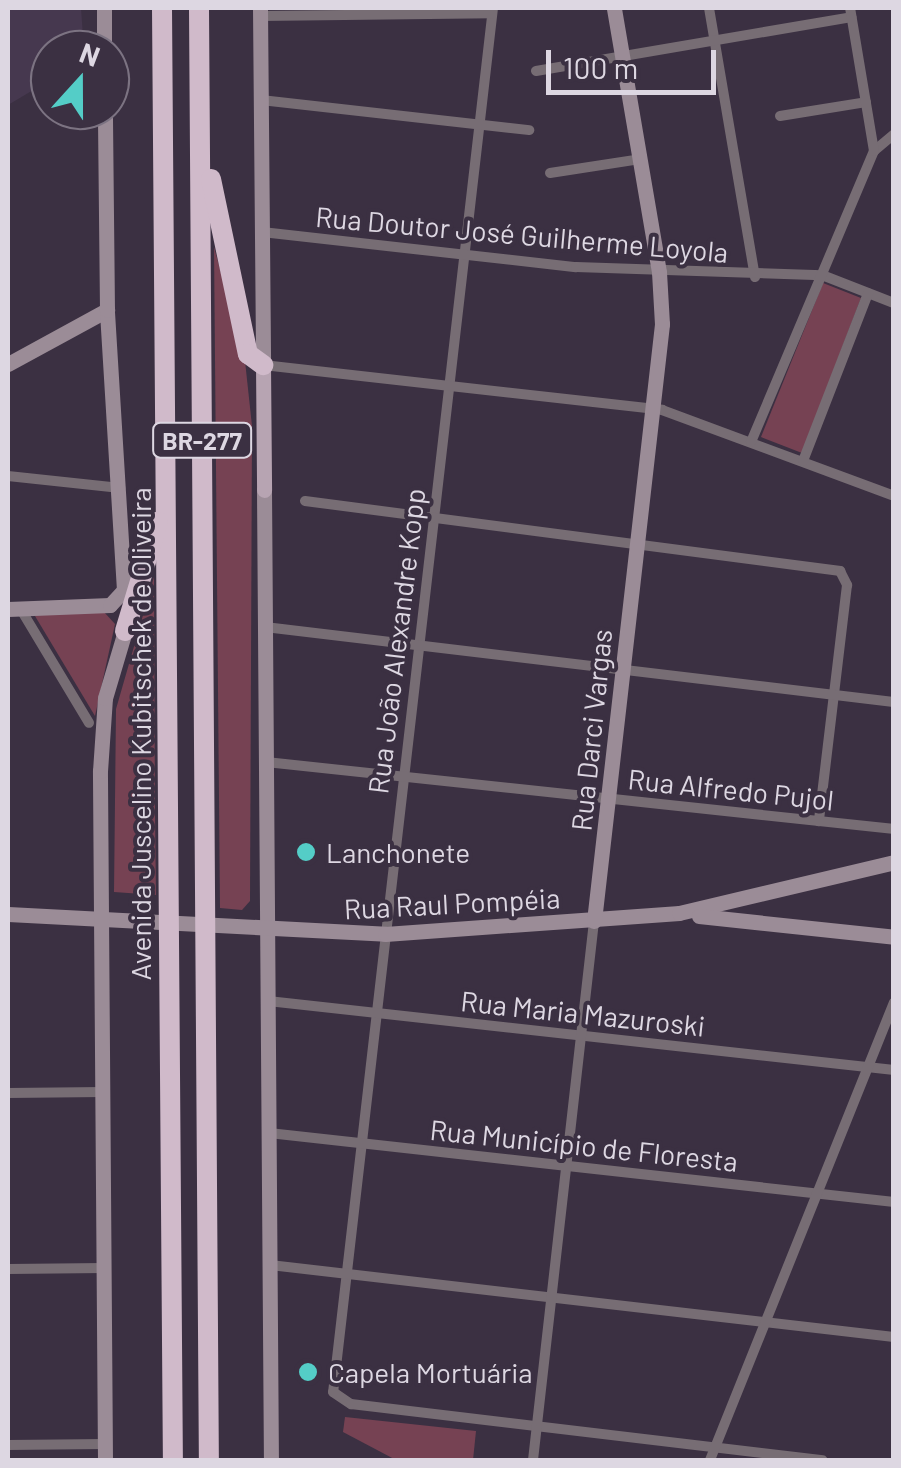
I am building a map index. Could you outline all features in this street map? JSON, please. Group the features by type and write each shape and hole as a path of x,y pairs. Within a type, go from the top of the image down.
{"highway":[{"name":"Avenida Juscelino Kubitschek de Oliveira","path":"162,8 174,1460"},
{"name":"BR-277","path":"199,8 209,1460"},
{"path":"200,68 221,244 248,354 263,365"},
{"path":"125,631 166,486"}],"main road":[{"name":"Rua Darci Vargas","path":"594,921 662,324 659,272 614,8"},
{"path":"260,12 271,1460"},
{"path":"13,608 110,606 124,590 108,310 105,130"},
{"path":"8,364 108,310"},
{"path":"105,1452 103,718 125,631"},
{"name":"Rua Raul Pompéia","path":"8,914 102,915 384,934 679,913 750,900 894,862"},
{"path":"740,922 737,910 750,900 786,925"},
{"path":"679,913 894,938"}],"street":[{"path":"709,8 755,277"},
{"path":"260,12 493,10"},
{"name":"Rua João Alexandre Kopp","path":"493,10 332,1386 336,1398 537,1426"},
{"path":"536,71 850,12 874,151"},
{"path":"261,100 529,130"},
{"path":"780,116 866,102"},
{"path":"751,442 874,151 894,134"},
{"path":"550,173 640,158"},
{"name":"Rua Doutor José Guilherme Loyola","path":"262,232 659,272 822,276 894,302"},
{"path":"802,461 868,293"},
{"path":"263,365 652,408 894,496"},
{"path":"8,476 121,488"},
{"path":"305,501 637,542 844,574 819,821"},
{"path":"13,608 89,723"},
{"path":"265,627 894,702"},
{"name":"Rua Alfredo Pujol","path":"266,762 894,829"},
{"name":"Rua Darci Vargas","path":"533,1460 594,921"},
{"name":"Rua Maria Mazuroski","path":"268,1001 894,1070"},
{"path":"710,1460 894,1003"},
{"path":"8,1092 103,1092"},
{"name":"Rua Município de Floresta","path":"269,1133 894,1202"},
{"path":"270,1265 894,1337"},
{"path":"8,1269 104,1268"},
{"path":"537,1426 823,1460"},
{"path":"8,1445 105,1452"}],"shaded area":[{"path":"8,8 81,8 83,30 30,30 30,92 8,105"},
{"path":"214,247 245,361 252,426 250,901 242,910 220,908"},
{"path":"823,283 861,298 802,453 761,437"},
{"path":"154,577 156,895 114,892 116,709"},
{"path":"32,611 104,612 115,624 95,716"},
{"path":"345,1417 476,1431 473,1460 396,1460 343,1432"}],"place":[{"name":"Lanchonete","path":"306,852"},
{"name":"Capela Mortuária","path":"308,1372"}]}
